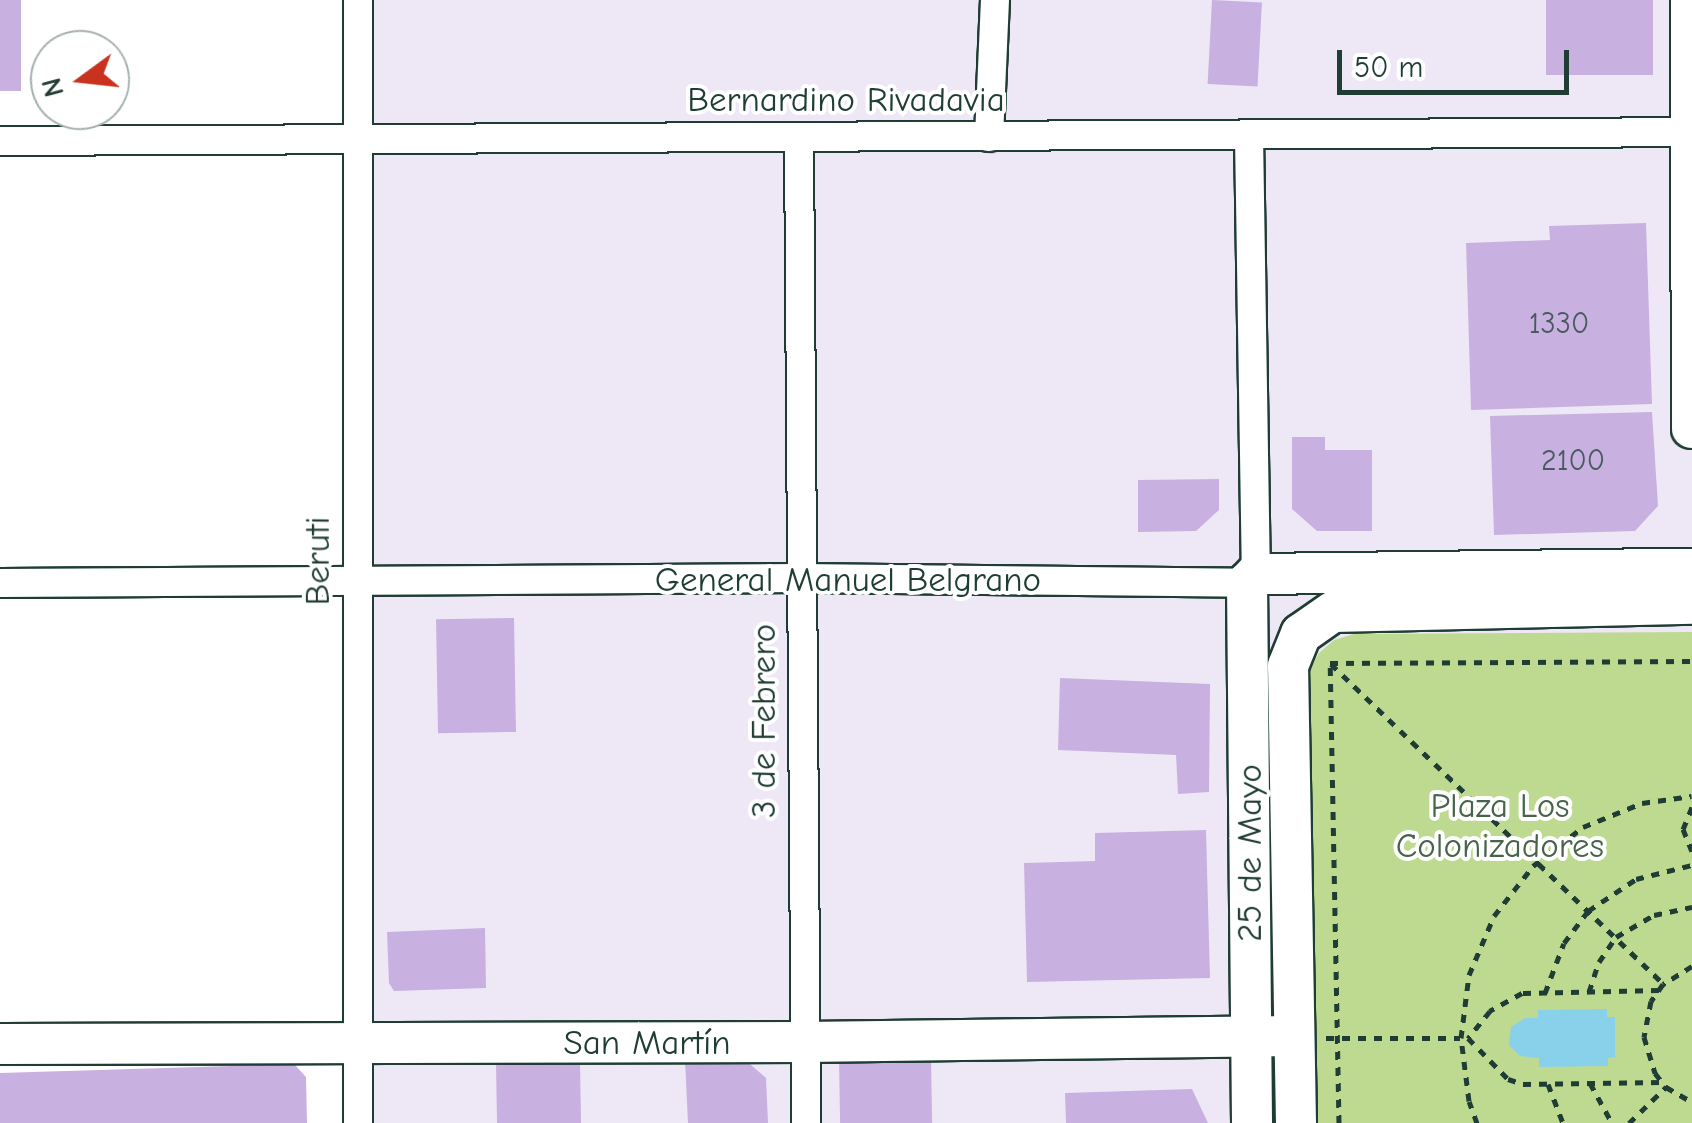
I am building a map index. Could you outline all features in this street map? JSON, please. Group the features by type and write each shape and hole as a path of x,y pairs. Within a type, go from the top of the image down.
{"main road":[{"path":"1691,0 1692,428"},
{"name":"General Manuel Belgrano","path":"1252,578 1692,569"},
{"name":"25 de Mayo","path":"1252,578 1252,1123"},
{"path":"1309,626 1333,612 1692,604"},
{"name":"25 de Mayo","path":"1296,1123 1288,666 1309,626"},
{"name":"San Martín","path":"0,1044 358,1045 1294,1036"}],"street":[{"name":"Beruti","path":"358,0 358,1123"},
{"path":"989,137 994,0"},
{"name":"Bernardino Rivadavia","path":"0,142 1690,132"},
{"name":"25 de Mayo","path":"1249,136 1252,578"},
{"name":"3 de Febrero","path":"798,139 806,1123"},
{"name":"General Manuel Belgrano","path":"0,583 1252,578"}],"path":[{"path":"1309,626 1330,663 1664,984"},
{"path":"1330,663 1692,661"},
{"path":"1330,663 1338,1123"},
{"path":"1477,1123 1468,1102 1464,1038 1469,975 1494,916 1538,862 1583,827 1642,803 1692,796"},
{"path":"1692,807 1683,829 1692,852"},
{"path":"1544,993 1564,943 1588,911 1636,880 1692,865"},
{"path":"1589,992 1599,962 1616,938 1654,915 1692,907"},
{"path":"1692,966 1659,990 1645,1018 1644,1037 1647,1056 1664,1084 1692,1102"},
{"path":"1294,1036 1337,1040 1464,1038 1506,999 1544,993 1659,990"},
{"path":"1464,1038 1508,1079 1523,1084 1664,1084"},
{"path":"1590,1083 1612,1123"},
{"path":"1548,1084 1564,1123"},
{"path":"1629,1123 1664,1084"}],"shaded area":[{"path":"358,0 1692,0 1692,1123 358,1123"}],"green space":[{"name":"Plaza Los Colonizadores","path":"1692,632 1692,1123 1313,1123 1306,695 1309,671 1319,653 1334,640 1354,634"}],"water":[{"path":"1607,1009 1607,1017 1615,1017 1615,1057 1608,1058 1608,1066 1539,1067 1539,1058 1520,1056 1509,1045 1511,1027 1525,1018 1538,1018 1538,1010"}],"building":[{"path":"0,0 21,0 21,91 0,91"},
{"path":"1212,0 1262,3 1258,87 1208,84"},
{"path":"1546,0 1653,0 1653,75 1546,75"},
{"path":"1646,223 1652,404 1471,410 1466,243 1550,240 1549,226"},
{"path":"1652,412 1658,506 1635,531 1494,535 1490,416"},
{"path":"1292,437 1325,437 1325,450 1372,450 1372,531 1317,531 1292,509"},
{"path":"1219,479 1219,510 1196,531 1138,532 1138,480"},
{"path":"514,618 516,732 438,733 436,619"},
{"path":"1060,678 1210,684 1209,792 1178,794 1176,755 1058,750"},
{"path":"1206,830 1210,978 1027,982 1024,863 1095,861 1095,833"},
{"path":"485,928 486,988 394,991 389,983 387,932"},
{"path":"743,1058 766,1078 768,1123 688,1123 685,1060"},
{"path":"931,1058 932,1123 840,1123 839,1060"},
{"path":"580,1063 581,1123 497,1123 496,1064"},
{"path":"294,1064 306,1077 307,1123 0,1123 0,1073"},
{"path":"1192,1089 1208,1123 1066,1123 1065,1093"}]}
